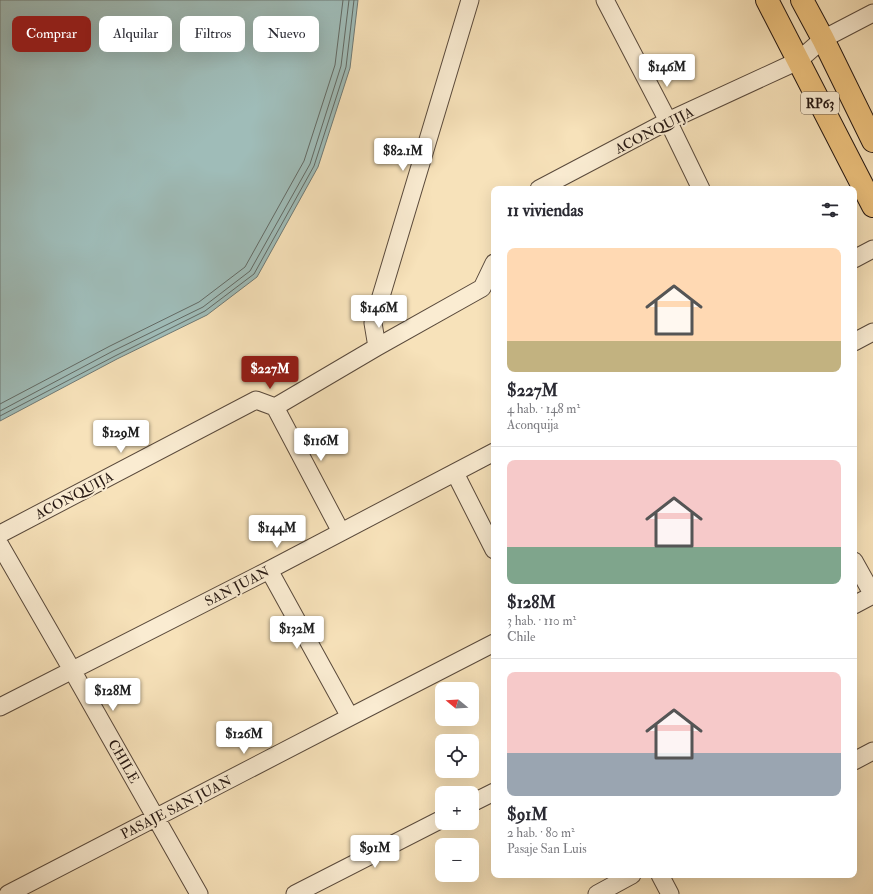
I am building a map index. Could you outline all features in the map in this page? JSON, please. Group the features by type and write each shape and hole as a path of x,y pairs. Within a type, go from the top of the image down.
{"main road":[{"name":"RP63","path":"767,0 873,206"},
{"name":"RP63","path":"802,0 823,39 873,141"}],"street":[{"path":"377,347 373,323 470,0"},
{"path":"605,0 668,121 700,186"},
{"name":"ACONQUIJA","path":"545,186 668,121 798,61 823,39 873,13"},
{"path":"857,257 873,249"},
{"path":"341,532 275,406 482,288 491,269"},
{"path":"857,340 873,332"},
{"name":"ACONQUIJA","path":"0,534 256,400 275,406"},
{"name":"SAN JUAN","path":"0,707 269,570 491,454"},
{"path":"455,472 491,544"},
{"name":"CHILE","path":"0,545 199,894"},
{"path":"857,566 873,595 857,603"},
{"path":"269,570 350,717"},
{"name":"PASAJE SAN JUAN","path":"8,894 491,646"},
{"path":"857,759 873,751"},
{"path":"479,800 491,794"},
{"path":"295,894 435,823"},
{"path":"597,894 626,878"},
{"path":"662,878 670,894"}],"water":[{"path":"0,0 358,0 350,68 318,167 257,277 207,315 117,359 0,421"}]}
